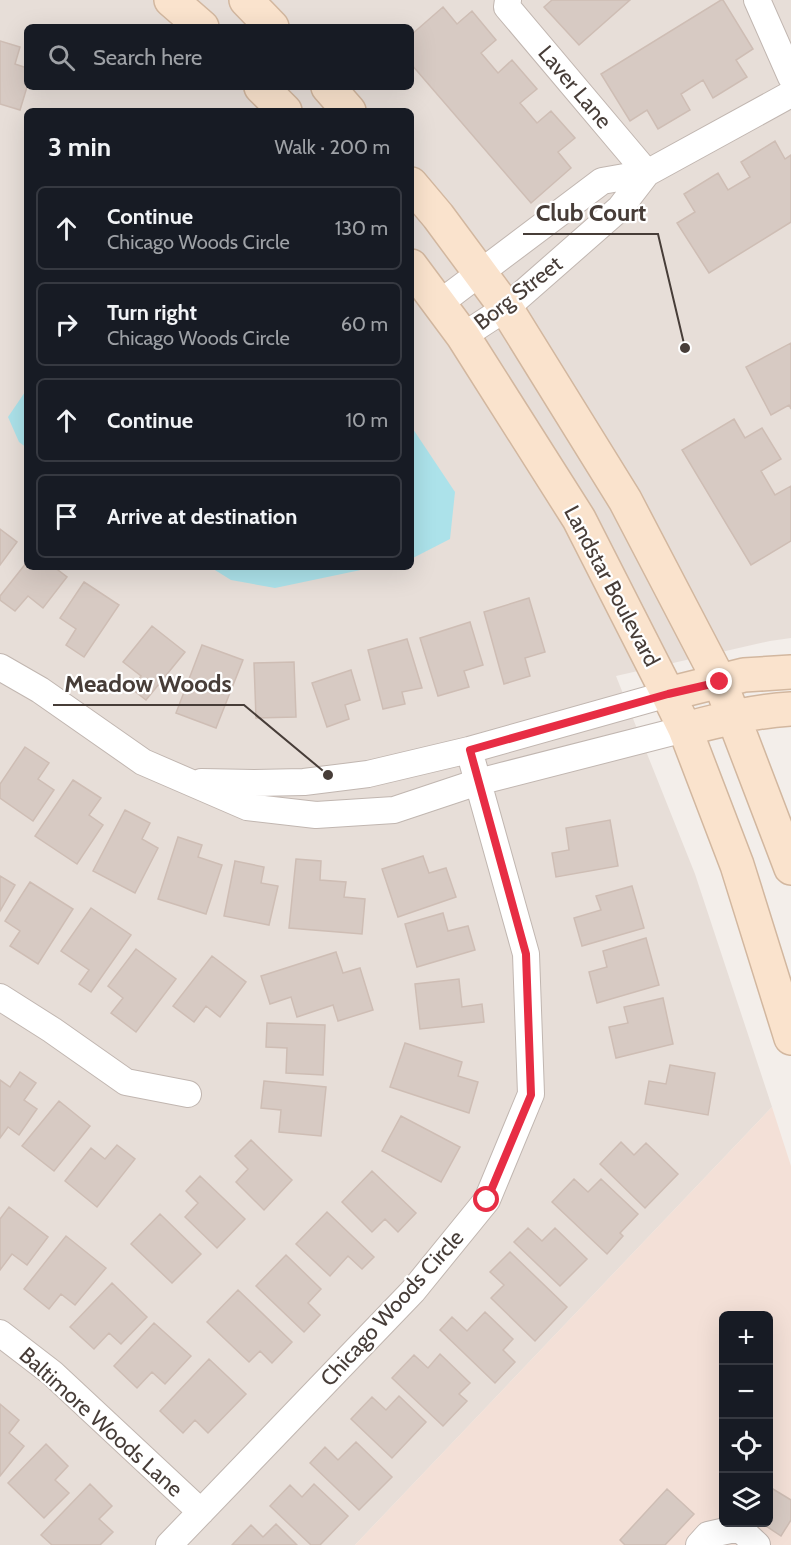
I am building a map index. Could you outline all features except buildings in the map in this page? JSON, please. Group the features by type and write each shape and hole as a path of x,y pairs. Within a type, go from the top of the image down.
{"street":[{"path":"171,0 199,24"},
{"path":"246,0 269,24"},
{"name":"Laver Lane","path":"508,0 507,7 646,173"},
{"path":"757,0 791,77"},
{"path":"264,90 282,108"},
{"path":"331,90 346,108"},
{"name":"Borg Street","path":"440,303 602,181 646,173 791,94"},
{"name":"Borg Street","path":"463,336 506,308 620,208 646,173"},
{"path":"414,188 438,216 506,308 625,500 720,682 791,868"},
{"name":"Landstar Boulevard","path":"414,270 463,336 579,519 668,694 685,729 737,865 791,1038"},
{"path":"0,667 39,690 143,762 247,807 316,815 394,810 477,782 734,716 791,709"},
{"path":"186,782 304,782 368,774 470,750 744,675 791,672"},
{"name":"Chicago Woods Circle","path":"169,1545 413,1291 487,1200 531,1095 526,954 470,750"},
{"path":"0,998 52,1030 126,1083 188,1094"},
{"name":"Baltimore Woods Lane","path":"0,1333 52,1373 201,1512"},
{"path":"699,1545 708,1535 739,1528 757,1545"}],"shaded area":[{"path":"0,0 791,0 791,638 616,676 695,874 772,1107 355,1545 0,1545"},
{"path":"772,1107 791,1166 791,1545 355,1545"}],"water":[{"path":"24,393 24,446 19,442 8,417"},
{"path":"414,430 455,492 450,539 414,557"},
{"path":"215,570 361,570 275,588 231,580"}],"place":[{"name":"Club Court","path":"685,348"},
{"name":"Meadow Woods","path":"328,775"}],"route":[{"path":"487,1200 531,1095 526,954 470,750 668,694 720,682"}]}
